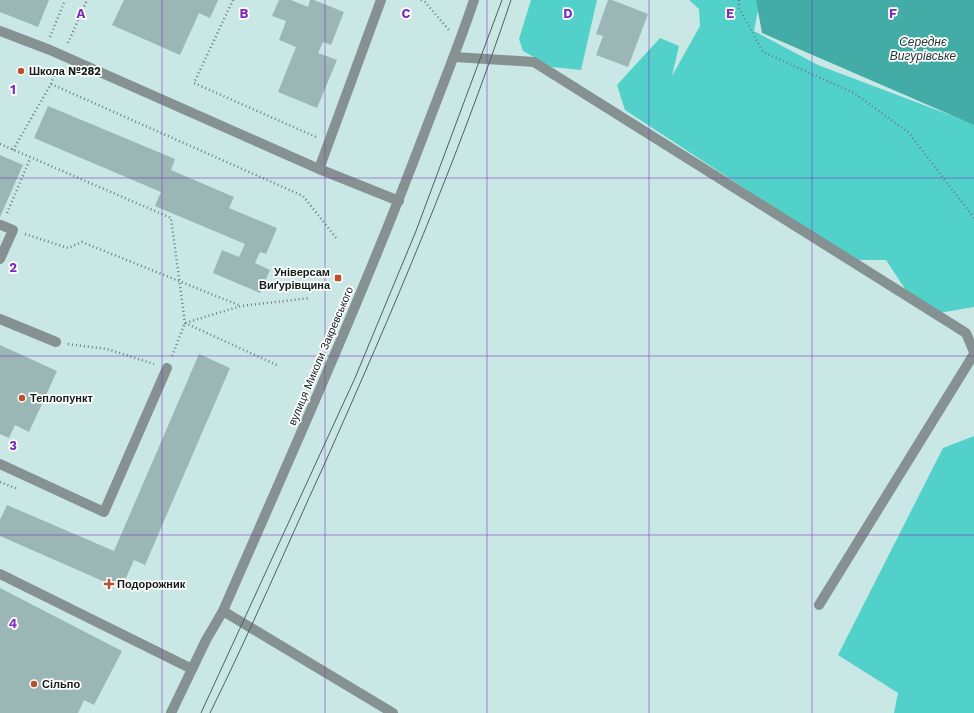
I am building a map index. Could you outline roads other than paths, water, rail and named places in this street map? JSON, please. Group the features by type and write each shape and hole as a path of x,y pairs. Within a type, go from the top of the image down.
{"street":[{"path":"319,170 381,0"},
{"name":"вулиця Миколи Закревського","path":"170,713 206,640 224,611 330,366 399,201 455,57 474,0"},
{"path":"0,31 45,48 319,170 399,201"},
{"path":"455,57 534,62 966,333 974,353 819,605"},
{"path":"0,259 13,230 1,225"},
{"path":"0,319 56,342"},
{"path":"0,464 104,512 167,368"},
{"path":"0,574 192,669"},
{"path":"224,611 392,713"}],"water":[{"name":"Середнє Вигурівське","path":"756,0 974,0 974,125 762,33"}],"tram line":[{"path":"201,713 355,378 416,231 502,0"},
{"path":"210,713 254,621 399,293 469,118 511,0"}],"place":[{"name":"Школа №282","path":"21,71"},
{"name":"Універсам Виґурівщина","path":"338,278"},
{"name":"Теплопункт","path":"22,398"},
{"name":"Подорожник","path":"109,584"},
{"name":"Сільпо","path":"34,684"}]}
